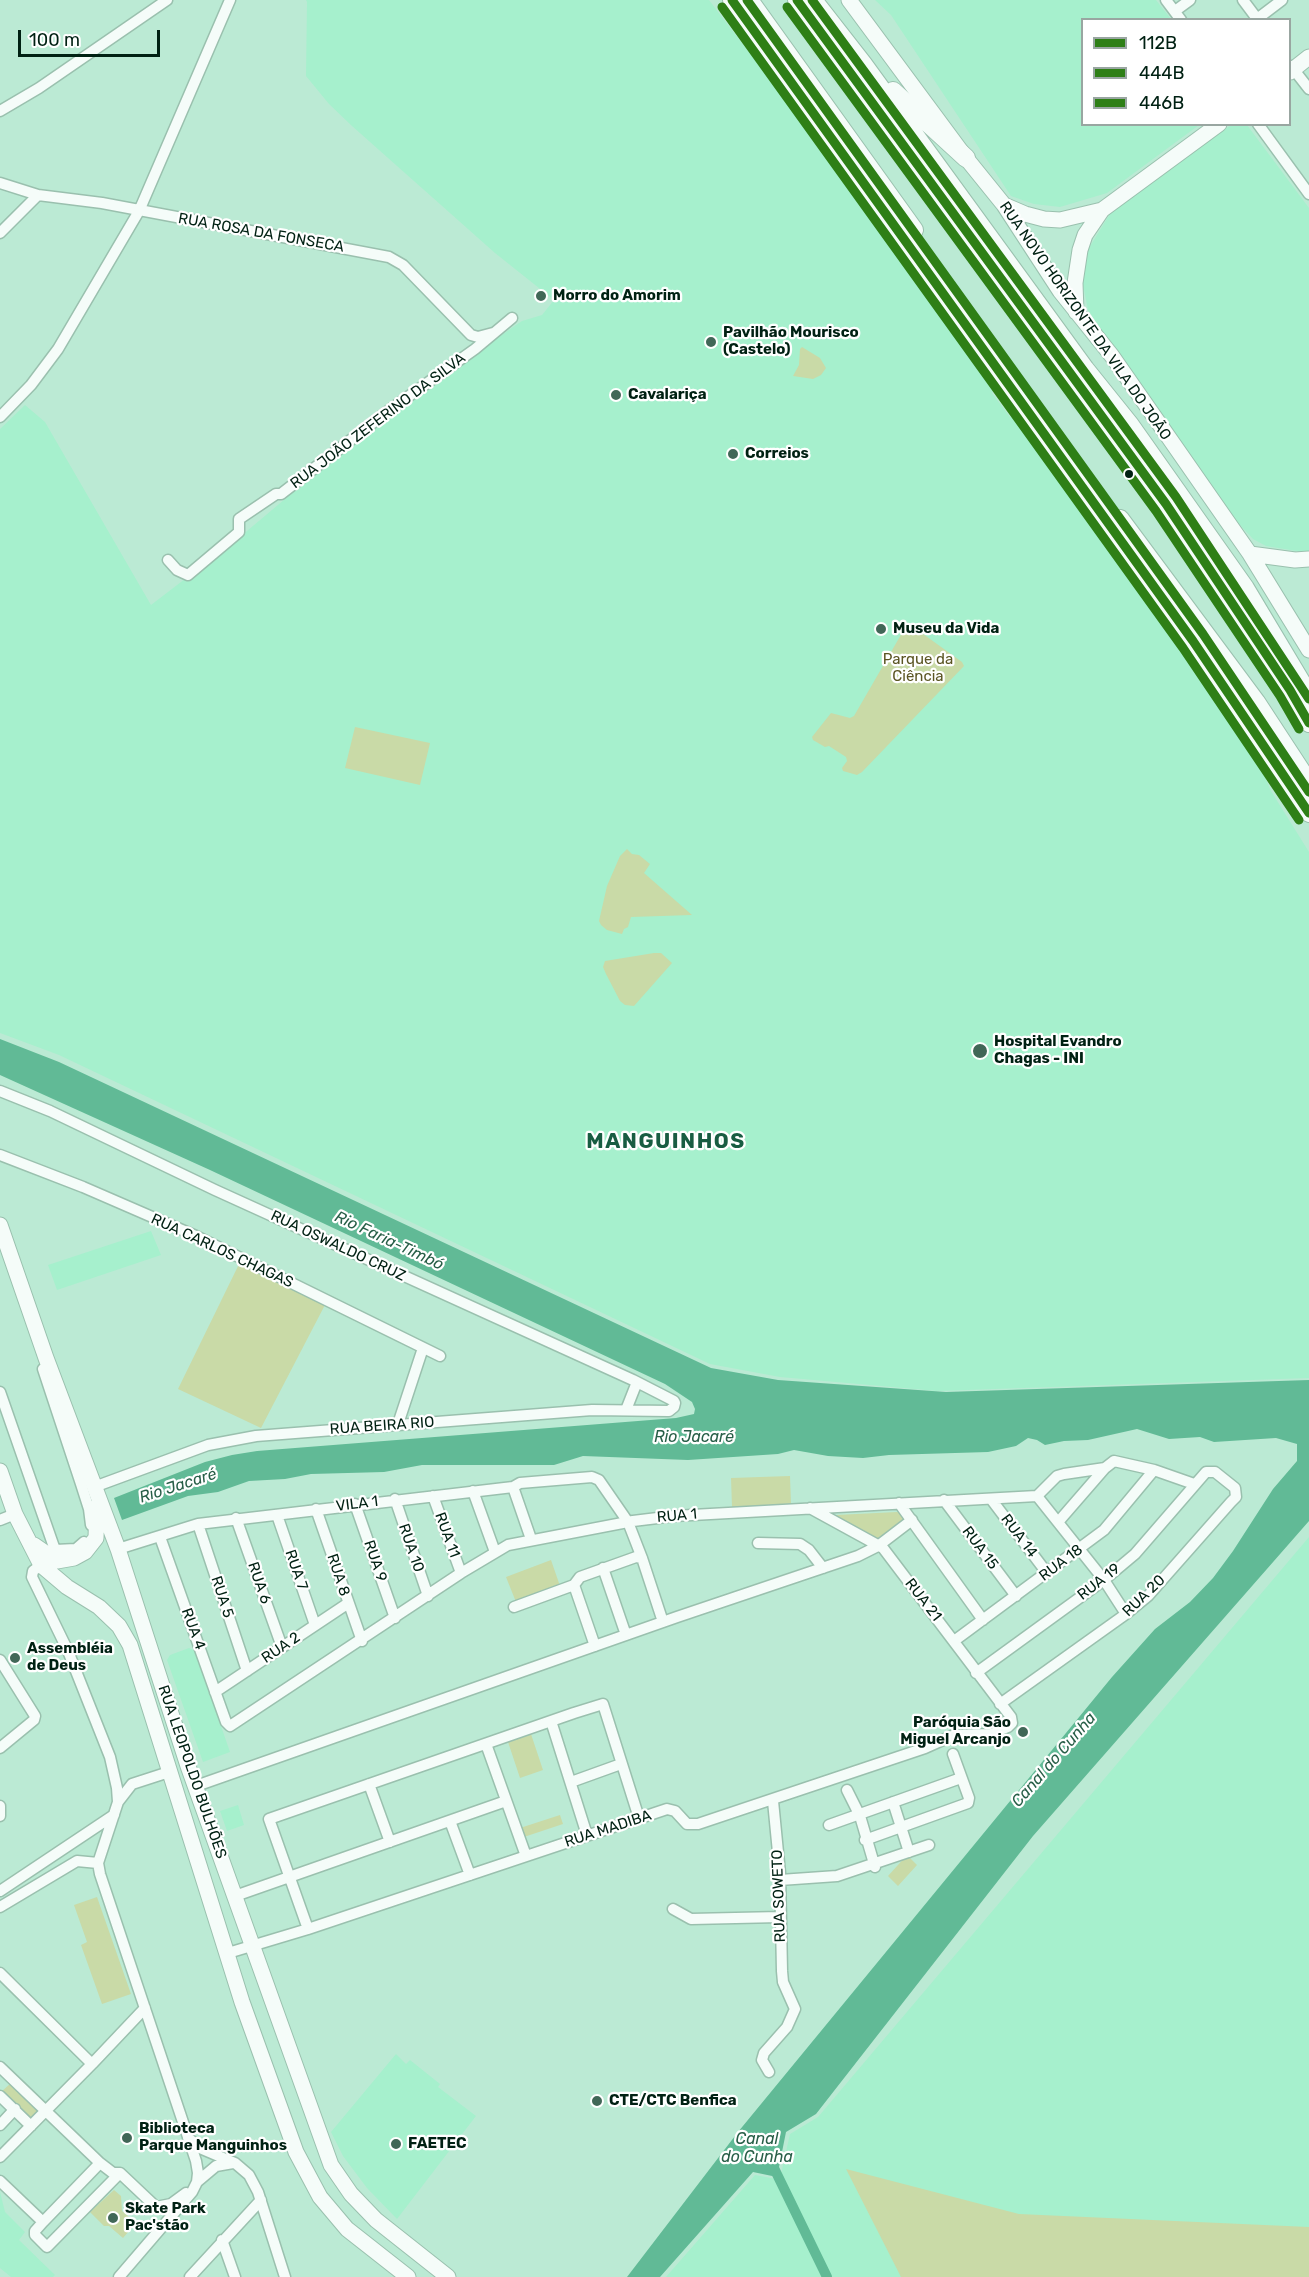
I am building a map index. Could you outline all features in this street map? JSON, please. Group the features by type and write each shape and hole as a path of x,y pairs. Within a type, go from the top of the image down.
{"highway":[{"path":"732,0 1193,641 1309,813"},
{"path":"749,0 905,217 954,291 1256,702 1309,783"},
{"path":"797,0 1166,504 1273,663 1309,723"},
{"path":"813,0 863,64 1085,369 1130,426 1245,588 1309,695"},
{"path":"820,0 827,20"},
{"path":"863,64 966,158"},
{"path":"1130,426 1166,504"}],"main road":[{"name":"RUA NOVO HORIZONTE DA VILA DO JOÃO","path":"849,0 966,158 1004,205 1076,312 1112,356 1250,554 1309,650"},
{"path":"1291,68 1309,57"},
{"path":"1076,312 1075,283 1080,250 1085,235 1102,210 1216,126"},
{"path":"1004,205 1025,214 1060,220 1102,210"},
{"path":"1250,554 1283,559 1309,559"},
{"name":"RUA LEOPOLDO BULHÕES","path":"0,1225 95,1492 118,1549 196,1786 330,2165 351,2194 376,2220 448,2277"},
{"name":"RUA LEOPOLDO BULHÕES","path":"0,1470 15,1514 41,1565 67,1587 99,1607 126,1635 243,2002 296,2152 320,2197 347,2229 408,2277"},
{"path":"30,1541 57,1561 74,1558 85,1552 96,1538 95,1492"}],"street":[{"path":"0,111 39,88 167,0"},
{"path":"0,417 31,385 58,349 139,210 230,0"},
{"path":"1166,0 1178,15 1190,0"},
{"path":"1243,0 1256,18"},
{"path":"1258,18 1282,0"},
{"path":"1291,68 1309,89"},
{"path":"1260,126 1308,189"},
{"name":"RUA ROSA DA FONSECA","path":"0,183 39,195 139,210 389,257 403,265 471,335 478,337 492,333"},
{"path":"0,233 39,195"},
{"name":"RUA JOÃO ZEFERINO DA SILVA","path":"168,560 177,570 188,575 239,532 239,519 276,494 281,494 357,434 475,349 512,318"},
{"name":"RUA OSWALDO CRUZ","path":"0,1090 51,1111 215,1190 637,1382 675,1403"},
{"name":"RUA CARLOS CHAGAS","path":"0,1155 196,1236 440,1356"},
{"path":"0,1243 89,1509 90,1532 82,1545 76,1549 55,1550 0,1392"},
{"path":"398,1424 423,1348"},
{"path":"626,1410 637,1382"},
{"name":"RUA BEIRA RIO","path":"95,1492 208,1445 235,1439 591,1410 669,1411 675,1403"},
{"path":"1059,1521 1105,1468 1117,1461 1154,1470 1194,1484"},
{"path":"1105,1468 1057,1476 1037,1496 1104,1580 1126,1614"},
{"name":"RUA 18","path":"954,1641 1104,1530 1154,1470"},
{"name":"RUA 19","path":"976,1673 1104,1580 1135,1554 1206,1472"},
{"name":"RUA 20","path":"1000,1704 1148,1596 1236,1497 1235,1488 1229,1481 1215,1472 1206,1472"},
{"name":"VILA 1","path":"118,1549 198,1524 237,1518 513,1487 520,1483 592,1477 599,1480 628,1522"},
{"path":"513,1487 531,1539"},
{"path":"473,1491 495,1552"},
{"name":"RUA 11","path":"433,1496 461,1574"},
{"name":"RUA 1","path":"226,1722 231,1726 237,1724 508,1545 628,1522 674,1516 1037,1496"},
{"name":"RUA 14","path":"991,1498 1047,1574"},
{"name":"RUA 10","path":"395,1499 428,1596"},
{"name":"RUA 15","path":"944,1500 1016,1596"},
{"path":"899,1503 983,1620"},
{"name":"RUA 9","path":"355,1504 395,1618"},
{"name":"RUA 21","path":"809,1508 883,1548 1012,1720"},
{"name":"RUA 8","path":"316,1509 347,1604 362,1641"},
{"path":"0,1520 15,1514"},
{"name":"RUA 7","path":"277,1515 315,1625"},
{"name":"RUA 6","path":"237,1518 282,1647"},
{"path":"196,1786 858,1556 878,1545 912,1520"},
{"path":"628,1522 663,1622"},
{"name":"RUA 5","path":"198,1524 247,1671"},
{"name":"RUA 4","path":"160,1537 226,1722"},
{"path":"758,1543 800,1544 809,1550 823,1568"},
{"path":"514,1607 574,1585 580,1577 603,1568 636,1557 642,1558"},
{"path":"41,1565 33,1571 32,1577 68,1651 110,1757 118,1802"},
{"path":"603,1568 626,1635"},
{"path":"574,1585 595,1646"},
{"name":"RUA 2","path":"215,1692 347,1604"},
{"path":"0,1660 34,1712 34,1720 4,1746 0,1733"},
{"path":"308,1929 269,1819 551,1721 603,1704 639,1818"},
{"name":"RUA MADIBA","path":"228,1953 308,1929 639,1818 671,1809 691,1826 773,1801 925,1748 954,1735 1000,1732 1008,1727 1012,1720"},
{"path":"551,1721 587,1835"},
{"path":"486,1744 526,1856"},
{"path":"865,1840 968,1803 969,1798 953,1754"},
{"path":"571,1782 621,1764"},
{"path":"119,2277 196,2184 196,2161 101,1879 98,1863 118,1802 132,1784 169,1772"},
{"path":"829,1825 961,1778"},
{"path":"369,1784 390,1842"},
{"path":"847,1790 866,1834 865,1840 874,1865"},
{"path":"235,1896 506,1801"},
{"name":"RUA SOWETO","path":"769,2072 762,2060 764,2053 787,2027 795,2009 782,1971 780,1880 773,1801"},
{"path":"893,1802 909,1852"},
{"path":"0,1806 0,1816"},
{"path":"0,1891 114,1815"},
{"path":"450,1821 470,1875"},
{"path":"780,1880 837,1876 929,1845"},
{"path":"0,1907 77,1861 98,1863"},
{"path":"673,1909 691,1919 780,1917"},
{"path":"0,1973 92,2064"},
{"path":"0,2157 145,2008"},
{"path":"0,2067 100,2163 113,2173 120,2173 156,2207 171,2204 216,2166 236,2163"},
{"path":"12,2079 0,2094 32,2126"},
{"path":"0,2125 15,2109"},
{"path":"188,2138 202,2149 236,2163 249,2175 261,2200 285,2277"},
{"path":"100,2163 35,2231 35,2235 47,2247 120,2173"},
{"path":"0,2181 43,2222"},
{"path":"190,2277 261,2200"},
{"path":"222,2240 235,2277"}],"shaded area":[{"path":"306,0 709,0 778,90 807,122 995,386 992,393 1010,417 1018,419 1181,650 1260,765 1271,791 1309,852 1309,1378 937,1391 780,1377 710,1364 59,1055 0,1033 0,429 25,405 45,422 151,605 241,536 354,441 513,327 522,321 542,315 554,300 495,253 329,104 306,76"},
{"path":"875,0 1156,0 1170,18 1081,18 1081,126 1198,126 1107,193 1060,207 1034,204 1011,196 891,15"},
{"path":"1230,126 1248,126 1309,208 1309,553 1266,546 1253,539 1228,512 1088,310 1081,275 1089,248 1111,212"},
{"path":"151,1231 161,1255 57,1290 48,1265"},
{"path":"1309,1537 1309,2277 666,2277 755,2175 776,2179 781,2174 790,2134 818,2117"},
{"path":"189,1648 196,1654 230,1752 203,1762 167,1660 170,1655"},
{"path":"238,1805 244,1825 227,1831 220,1811"},
{"name":"FAETEC","path":"396,2054 406,2064 410,2060 440,2084 438,2087 476,2116 397,2219 367,2188 343,2156 331,2132"},
{"path":"0,2192 5,2212 25,2232 19,2240 55,2275 53,2277 11,2277 0,2268"}],"green space":[{"path":"802,347 820,358 826,368 821,375 813,379 793,376 799,365"},
{"name":"Parque da Ciência","path":"906,626 912,626 962,662 964,666 862,772 857,775 843,771 842,768 847,761 846,757 829,746 825,747 813,740 812,737 831,713 850,718 854,716"},
{"path":"355,727 430,743 420,785 345,768"},
{"path":"627,849 650,864 644,873 692,915 631,917 628,927 622,934 607,930 601,925 599,921 607,886 620,856"},
{"path":"661,953 672,963 634,1006 625,1005 620,1001 606,974 603,967 605,961"},
{"path":"241,1260 327,1301 261,1428 178,1389"},
{"path":"790,1476 791,1504 732,1507 731,1478"},
{"path":"897,1512 904,1518 878,1538 835,1520 834,1517 836,1515"},
{"path":"551,1560 560,1586 516,1602 506,1577"},
{"path":"530,1731 543,1770 520,1778 507,1739"},
{"path":"560,1815 563,1824 524,1837 520,1828"},
{"path":"907,1855 917,1865 898,1886 888,1876"},
{"path":"97,1897 131,1994 102,2004 81,1945 87,1942 74,1905"},
{"path":"11,2083 37,2109 38,2113 31,2121 1,2092"},
{"path":"846,2169 1019,2214 1309,2227 1309,2277 901,2277"},
{"name":"Skate Park Pac'stão","path":"114,2190 121,2196 122,2211 136,2223 123,2238 109,2226 104,2226 90,2212"}],"water":[{"path":"0,1039 59,1062 711,1368 778,1380 946,1392 1309,1380 1309,1521 1033,1836 816,2114 786,2132 777,2177 753,2172 660,2277 627,2277 738,2132 1112,1677 1155,1629 1190,1602 1213,1578 1273,1489 1297,1461 1297,1444 1276,1438 1214,1442 1200,1437 1169,1439 1137,1429 1088,1440 1045,1445 1028,1438 1016,1446 988,1452 863,1458 828,1456 794,1450 778,1454 688,1460 583,1456 554,1465 422,1465 384,1472 311,1474 285,1479 249,1481 218,1492 188,1496 122,1520 114,1498 205,1462 232,1455 257,1451 676,1418 694,1414 695,1409 692,1402 665,1384 210,1170 0,1075"}],"waterway":[{"name":"Canal do Cunha","path":"772,2164 827,2277"}],"transit line":[{"name":"112B","path":"732,0 1193,641 1309,813"},
{"name":"446B","path":"747,0 1203,634 1309,792"},
{"name":"112B","path":"797,0 1166,504 1290,690 1309,723"},
{"name":"446B","path":"812,0 1176,497 1309,699"},
{"name":"444B","path":"722,7 1183,648 1299,820"},
{"name":"444B","path":"787,7 1156,511 1280,696 1299,729"}],"place":[{"name":"Morro do Amorim","path":"541,296"},
{"name":"Pavilhão Mourisco (Castelo)","path":"711,342"},
{"name":"Cavalariça","path":"616,395"},
{"name":"Correios","path":"733,454"},
{"name":"Museu da Vida","path":"881,629"},
{"name":"Hospital Evandro Chagas - INI","path":"980,1051"},
{"name":"Assembléia de Deus","path":"15,1658"},
{"name":"Paróquia São Miguel Arcanjo","path":"1023,1732"},
{"name":"CTE/CTC Benfica","path":"597,2101"},
{"name":"Biblioteca Parque Manguinhos","path":"127,2138"},
{"name":"FAETEC","path":"396,2144"},
{"name":"Skate Park Pac'stão","path":"113,2218"}],"district":[{"name":"MANGUINHOS","path":"666,1142"}],"water label":[{"name":"Rio Faria-Timbó","path":"389,1241"},
{"name":"Rio Jacaré","path":"694,1437"},
{"name":"Rio Jacaré","path":"178,1486"}]}
